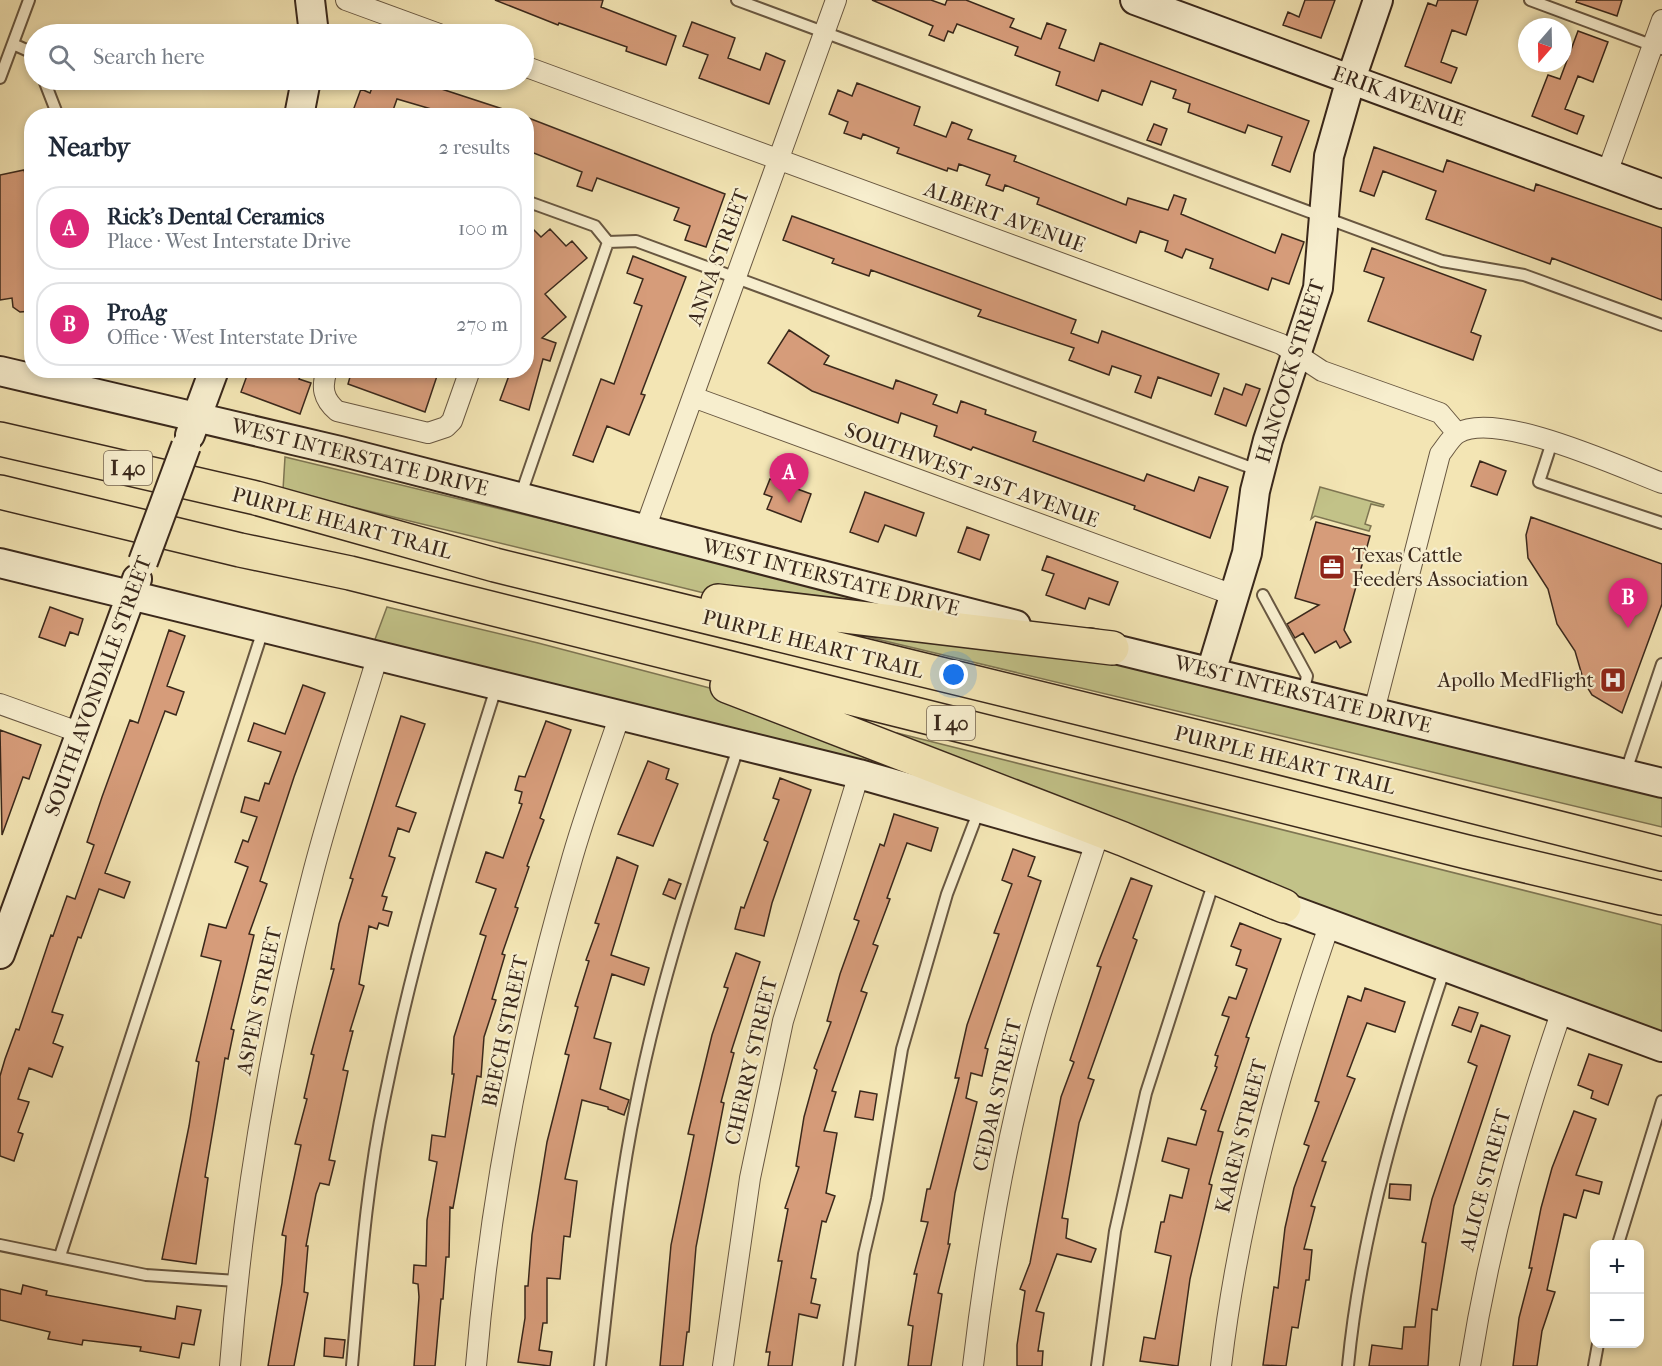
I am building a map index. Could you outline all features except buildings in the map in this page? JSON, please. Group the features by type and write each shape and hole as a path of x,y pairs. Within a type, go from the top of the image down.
{"highway":[{"name":"PURPLE HEART TRAIL","path":"0,439 256,498 495,565 1230,745 1662,854"},
{"name":"PURPLE HEART TRAIL","path":"0,492 574,629 1444,846 1662,898"},
{"path":"495,565 732,604 1112,648"},
{"path":"574,629 803,713 1123,839 1284,906"}],"main road":[{"path":"310,0 313,24"},
{"name":"ERIK AVENUE","path":"1135,0 1662,194"},
{"name":"HANCOCK STREET","path":"1211,672 1250,596 1247,554 1260,471 1318,288 1326,219 1329,156 1351,79 1378,0"},
{"path":"301,108 304,90"},
{"name":"WEST INTERSTATE DRIVE","path":"0,371 24,377"},
{"name":"WEST INTERSTATE DRIVE","path":"30,378 520,497 1112,648 1662,783"},
{"name":"SOUTH AVONDALE STREET","path":"0,954 211,378"},
{"path":"0,563 859,774 1096,842 1284,906 1662,1047"}],"street":[{"path":"346,0 412,24"},
{"name":"ANNA STREET","path":"645,530 836,0"},
{"path":"1607,173 1657,48 1662,20"},
{"name":"ALBERT AVENUE","path":"534,70 1281,344 1322,371 1440,413 1457,433"},
{"path":"326,378 324,390 327,399 337,411 428,433 446,427 452,421 466,378"},
{"name":"SOUTHWEST 21ST AVENUE","path":"693,397 1250,596"},
{"path":"1374,711 1440,454 1457,433 1484,427 1520,430 1662,483"},
{"name":"ASPEN STREET","path":"230,1366 237,1281 257,1136 280,1014 313,873 378,655"},
{"path":"0,704 81,734"},
{"name":"BEECH STREET","path":"476,1366 490,1240 526,1041 570,864 620,715"},
{"name":"CHERRY STREET","path":"723,1366 739,1241 773,1066 800,960 859,774"},
{"name":"CEDAR STREET","path":"973,1366 991,1234 1014,1121 1048,991 1096,842"},
{"name":"KAREN STREET","path":"1221,1366 1240,1238 1260,1151 1292,1036 1329,923"},
{"name":"ALICE STREET","path":"1470,1366 1487,1269 1514,1155 1562,1010"}],"lane":[{"path":"0,78 29,0"},
{"path":"736,0 1442,261 1524,275 1662,325"},
{"path":"1530,0 1657,48"},
{"path":"13,44 24,49"},
{"path":"48,90 55,108"},
{"path":"534,204 595,226 608,243"},
{"path":"608,243 636,241 1260,471"},
{"path":"520,497 608,243"},
{"path":"1552,442 1539,482 1662,523"},
{"path":"1250,596 1307,676 1303,694"},
{"path":"60,1256 264,627"},
{"path":"1625,774 1662,664"},
{"path":"352,1366 367,1206 384,1097 450,831 497,685"},
{"path":"600,1366 612,1255 635,1105 663,987 696,875 739,744"},
{"path":"849,1366 864,1254 877,1199 902,1049 946,894 980,809"},
{"path":"1097,1366 1115,1232 1146,1093 1214,881"},
{"path":"1348,1366 1352,1325 1395,1126 1445,967"},
{"path":"1620,1240 1662,1101"},
{"path":"0,1245 146,1275 237,1281"},
{"path":"1593,1366 1597,1348"}],"green space":[{"path":"285,457 940,615 734,598 700,592 283,490"},
{"path":"1320,487 1384,505 1383,507 1371,504 1365,524 1371,526 1369,531 1315,516 1311,519"},
{"path":"387,607 538,643 725,692 950,784 374,642"},
{"path":"843,631 1095,655 1662,797 1662,827"},
{"path":"897,733 1662,925 1662,1036 1144,841 893,740"}],"place":[{"name":"Rick's Dental Ceramics","path":"789,503"},
{"name":"Texas Cattle Feeders Association","path":"1332,567"},
{"name":"ProAg","path":"1628,628"},
{"name":"Apollo MedFlight","path":"1613,680"}]}
